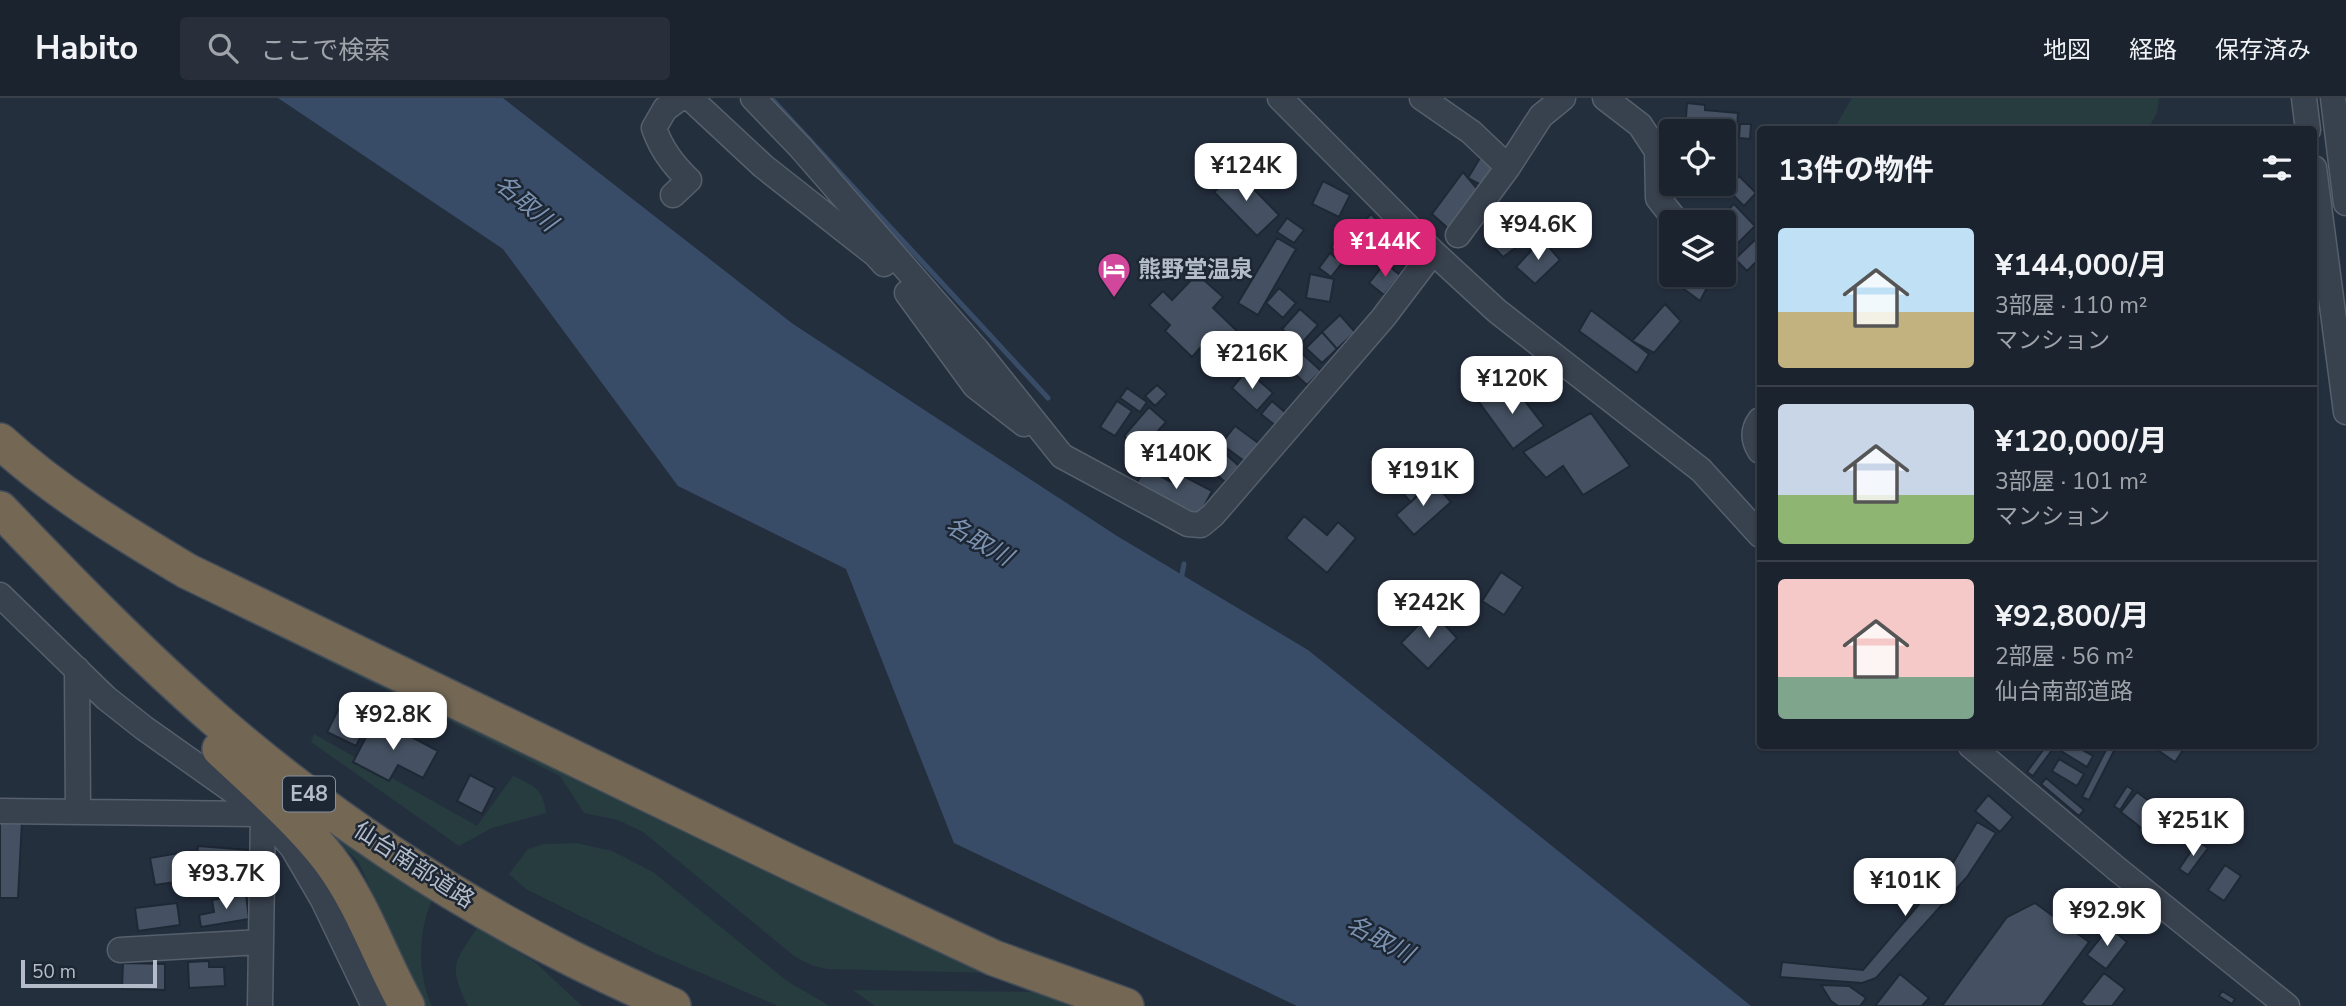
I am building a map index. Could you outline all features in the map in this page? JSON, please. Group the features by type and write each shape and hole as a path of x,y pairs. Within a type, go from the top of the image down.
{"highway":[{"path":"0,441 25,464 98,517 187,571 994,958 1126,1006"},
{"name":"仙台南部道路","path":"0,509 152,662 218,722 302,789 380,845 470,903 568,957 673,1006"},
{"path":"0,531 59,595 292,818 330,860 365,919 408,1006"}],"street":[{"path":"673,195 690,180 675,167 659,144 654,128 665,109 680,98"},
{"path":"690,98 763,166 877,255 941,336 975,386 1057,450"},
{"path":"753,98 800,147 968,340 1062,456 1188,524 1200,525 1241,484 1306,404 1383,318 1433,252"},
{"path":"1280,98 1433,252 1497,311 1701,470 1757,532"},
{"path":"1422,98 1471,132 1508,167"},
{"path":"1458,235 1508,167 1541,116 1563,98"},
{"path":"1605,98 1640,125 1657,151 1658,198 1668,210"},
{"path":"2304,98 2308,126"},
{"path":"2333,98 2346,203"},
{"path":"2317,191 2346,412"},
{"path":"1757,425 1754,430 1757,446"},
{"path":"0,595 106,698 257,807 292,848 323,900 374,1006"},
{"path":"77,669 78,811"},
{"path":"1975,749 2127,878 2287,1006"},
{"path":"0,811 263,814"},
{"path":"260,1006 263,814"},
{"path":"120,950 259,942"}],"green space":[{"path":"1852,98 2159,98 2157,113 2150,126 1836,126"},
{"path":"224,599 995,973 827,969 811,965 794,956 643,832 618,820 584,813 560,776 231,613"},
{"path":"314,734 477,826 513,776 527,782 540,793 546,813 492,828 459,846 311,742"},
{"path":"340,836 432,900 424,925 421,953 424,981 432,1006 424,1006 358,861 337,841"},
{"path":"577,843 612,851 653,872 787,981 830,1006 778,1006 657,954 526,889 509,874 528,849 544,844"},
{"path":"477,928 535,962 582,1006 468,1006 458,982 456,965"},
{"path":"853,990 1053,992 1085,1006 875,1006"}],"water":[{"name":"名取川","path":"278,98 503,98 793,324 1117,536 1308,650 1751,1006 1297,1006 954,843 846,569 678,486 503,249"}],"building":[{"path":"1687,103 1705,105 1705,110 1738,113 1736,145 1736,119 1686,119"},
{"path":"1740,124 1751,124 1750,139 1739,138"},
{"path":"1480,158 1496,166 1488,189 1468,178"},
{"path":"1236,171 1279,215 1257,236 1214,192"},
{"path":"1463,172 1479,191 1451,231 1432,214"},
{"path":"1739,176 1756,193 1744,206 1734,196 1736,179"},
{"path":"1323,181 1350,195 1339,217 1312,204"},
{"path":"1734,204 1755,226 1736,245 1736,210 1728,210"},
{"path":"1371,214 1386,229 1374,241 1359,227"},
{"path":"1287,218 1304,230 1294,243 1277,232"},
{"path":"1499,220 1522,243 1503,257 1485,238"},
{"path":"1342,234 1358,247 1346,261 1331,247"},
{"path":"1399,235 1416,251 1403,265 1385,249"},
{"path":"1277,238 1296,249 1258,315 1238,303"},
{"path":"1757,238 1757,261 1747,271 1736,258"},
{"path":"1542,239 1560,260 1535,284 1516,267"},
{"path":"1330,253 1342,263 1331,277 1319,268"},
{"path":"1385,263 1400,275 1384,295 1369,283"},
{"path":"1197,274 1223,297 1213,308 1237,331 1222,348 1210,337 1192,357 1165,331 1170,325 1149,305 1163,291 1172,300"},
{"path":"1310,274 1334,279 1330,302 1306,298"},
{"path":"1681,287 1707,287 1700,301"},
{"path":"1279,288 1296,303 1283,318 1266,303"},
{"path":"1665,304 1681,321 1654,353 1632,341"},
{"path":"1300,309 1318,325 1300,345 1282,329"},
{"path":"1591,310 1649,354 1637,373 1579,331"},
{"path":"1340,315 1355,332 1337,349 1322,332"},
{"path":"1322,332 1337,349 1322,363 1306,348"},
{"path":"1296,348 1321,371 1307,385 1283,363"},
{"path":"1247,370 1273,393 1257,411 1232,388"},
{"path":"1512,384 1544,426 1513,449 1479,402"},
{"path":"1157,385 1167,394 1155,406 1145,396"},
{"path":"1127,388 1147,402 1140,412 1120,398"},
{"path":"1117,401 1132,411 1115,436 1100,427"},
{"path":"1272,401 1287,414 1277,427 1261,414"},
{"path":"1149,407 1166,422 1141,450 1124,436"},
{"path":"1591,413 1630,466 1583,495 1563,466 1546,478 1523,452"},
{"path":"1235,426 1261,445 1247,463 1221,444"},
{"path":"1200,431 1239,466 1225,482 1185,447"},
{"path":"1177,447 1192,459 1185,467 1171,455"},
{"path":"1415,461 1432,478 1411,502 1393,483"},
{"path":"1145,468 1171,482 1176,472 1212,491 1198,518 1135,486"},
{"path":"1433,482 1451,502 1414,535 1396,515"},
{"path":"1304,516 1327,535 1338,522 1356,538 1327,573 1286,538"},
{"path":"1501,572 1523,587 1504,615 1482,601"},
{"path":"1432,611 1457,638 1428,669 1401,643"},
{"path":"339,708 368,722 356,746 327,732"},
{"path":"376,718 438,751 423,778 398,765 389,781 353,762"},
{"path":"2044,749 2053,749 2033,776 2027,772"},
{"path":"2080,749 2093,756 2087,767 2061,751"},
{"path":"2106,749 2115,749 2089,800 2082,797"},
{"path":"2156,749 2183,750 2175,762"},
{"path":"2059,759 2084,774 2077,786 2052,771"},
{"path":"470,775 495,788 482,814 457,801"},
{"path":"2046,778 2084,810 2079,816 2041,784"},
{"path":"2127,786 2133,790 2120,810 2114,806"},
{"path":"2137,792 2180,825 2163,845 2121,812"},
{"path":"1988,795 2013,817 2000,832 1975,811"},
{"path":"0,821 22,821 18,898 0,898"},
{"path":"1977,822 1996,833 1967,877 1876,978 1862,983 1780,977 1782,962 1863,970 1950,868"},
{"path":"2198,841 2208,848 2188,875 2179,869"},
{"path":"198,846 249,850 248,874 196,871"},
{"path":"185,852 189,880 155,885 150,858"},
{"path":"2225,865 2241,876 2224,901 2208,890"},
{"path":"246,895 249,919 201,927 199,915 214,912 212,900"},
{"path":"177,903 180,925 138,931 135,908"},
{"path":"2035,903 2089,942 2042,1006 1942,1006 2007,917"},
{"path":"2109,927 2127,942 2106,969 2087,955"},
{"path":"209,961 209,967 224,967 225,986 189,988 188,962"},
{"path":"123,963 165,964 165,990 122,989"},
{"path":"2104,973 2125,989 2112,1006 2086,1006 2081,1002"},
{"path":"1900,974 1929,998 1922,1006 1875,1006"},
{"path":"1821,985 1849,986 1866,998 1860,1006 1838,1006 1831,1001"},
{"path":"2222,991 2235,999 2232,1004 2219,996"}],"waterway":[{"path":"771,98 1048,398"},
{"path":"1181,580 1184,564"}],"place":[{"name":"熊野堂温泉","path":"1114,299"}]}
